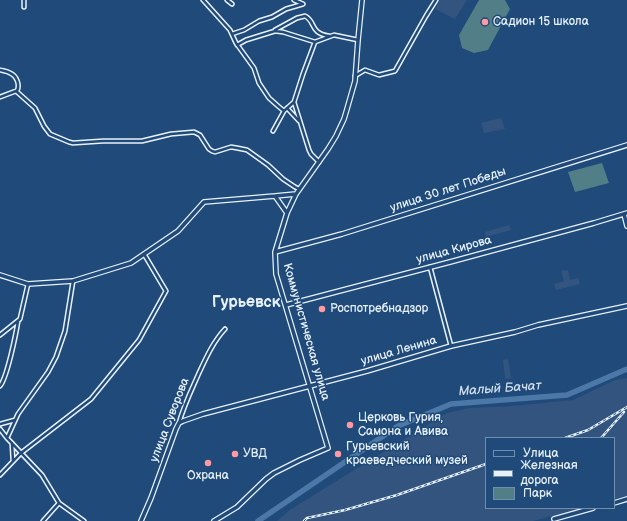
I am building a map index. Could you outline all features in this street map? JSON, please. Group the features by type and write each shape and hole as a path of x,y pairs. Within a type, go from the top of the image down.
{"street":[{"path":"24,0 24,6"},
{"path":"203,0 230,30 237,45 254,68 259,83 269,98 284,111"},
{"path":"227,0 232,4"},
{"path":"232,34 244,30 259,21 272,17 286,9 303,4 294,0"},
{"name":"Коммунистическая улица","path":"214,521 237,506 274,473 328,448 276,274 274,252 287,213 296,194 336,136 352,95 362,0"},
{"path":"355,76 365,70 379,75 395,71 436,0"},
{"path":"237,45 246,40 275,31 297,18 305,16 318,33 330,36"},
{"path":"275,31 315,42 337,35 358,40"},
{"path":"273,131 284,111 294,102 315,42"},
{"path":"0,70 9,72 15,76 19,84 17,92"},
{"path":"0,96 17,92"},
{"path":"17,92 35,108 50,134 66,141 73,143 142,141 171,134 194,132 200,135 212,151 215,152 231,147 247,150 268,165 283,179 299,189"},
{"path":"294,102 310,152 319,162"},
{"path":"287,108 300,123"},
{"name":"улица 30 лет Победы","path":"274,252 342,234 627,145"},
{"path":"0,275 28,284 73,281 131,263 178,231 204,202 296,194"},
{"path":"275,196 287,213"},
{"path":"625,213 627,226"},
{"name":"улица Кирова","path":"286,305 594,223 625,213"},
{"path":"0,475 22,453 91,399 140,340 166,291 144,254"},
{"path":"430,267 451,346"},
{"path":"7,438 16,420 48,372 56,357 65,331 73,281"},
{"path":"0,386 9,361 28,284"},
{"name":"улица Ленина","path":"179,423 204,414 367,371 451,346 627,306"},
{"path":"0,335 18,321"},
{"name":"улица Суворова","path":"141,521 152,498 191,391 219,335 225,329"},
{"path":"0,424 16,420"},
{"path":"0,428 7,438 42,475 59,503 84,521"},
{"path":"12,443 13,461"},
{"path":"615,503 627,499"},
{"path":"43,521 59,503"},
{"path":"554,519 589,509"}],"shaded area":[{"path":"440,0 467,0 455,19 435,9"},
{"path":"501,118 505,129 484,133 481,123"},
{"path":"509,225 511,230 486,237 485,232"},
{"path":"568,270 570,280 578,278 580,284 556,290 554,284 564,281 561,271"},
{"path":"508,359 511,378 505,379 503,360"},
{"path":"627,378 627,496 615,499 615,437 485,437 485,509 577,509 533,521 277,521 291,509 447,413 469,408 512,406 573,400 615,380"}],"green space":[{"name":"Садион 15 школа","path":"479,0 505,0 510,9 488,50 474,53 462,48 459,35"},
{"path":"602,163 609,183 575,192 568,172"}],"waterway":[{"name":"Малый Бачат","path":"258,521 398,426 451,404 567,395 627,369"}],"railway":[{"path":"568,437 588,430 627,407"},
{"path":"602,437 624,412"},
{"path":"304,521 307,518 345,510 397,495 485,464"}],"place":[{"name":"Садион 15 школа","path":"485,22"},
{"name":"Роспотребнадзор","path":"322,309"},
{"name":"Церковь Гурия, Самона и Авива","path":"350,425"},
{"name":"УВД","path":"235,454"},
{"name":"Гурьевский краеведческий музей","path":"338,454"},
{"name":"Охрана","path":"208,463"}],"district":[{"name":"Гурьевск","path":"246,303"}]}
